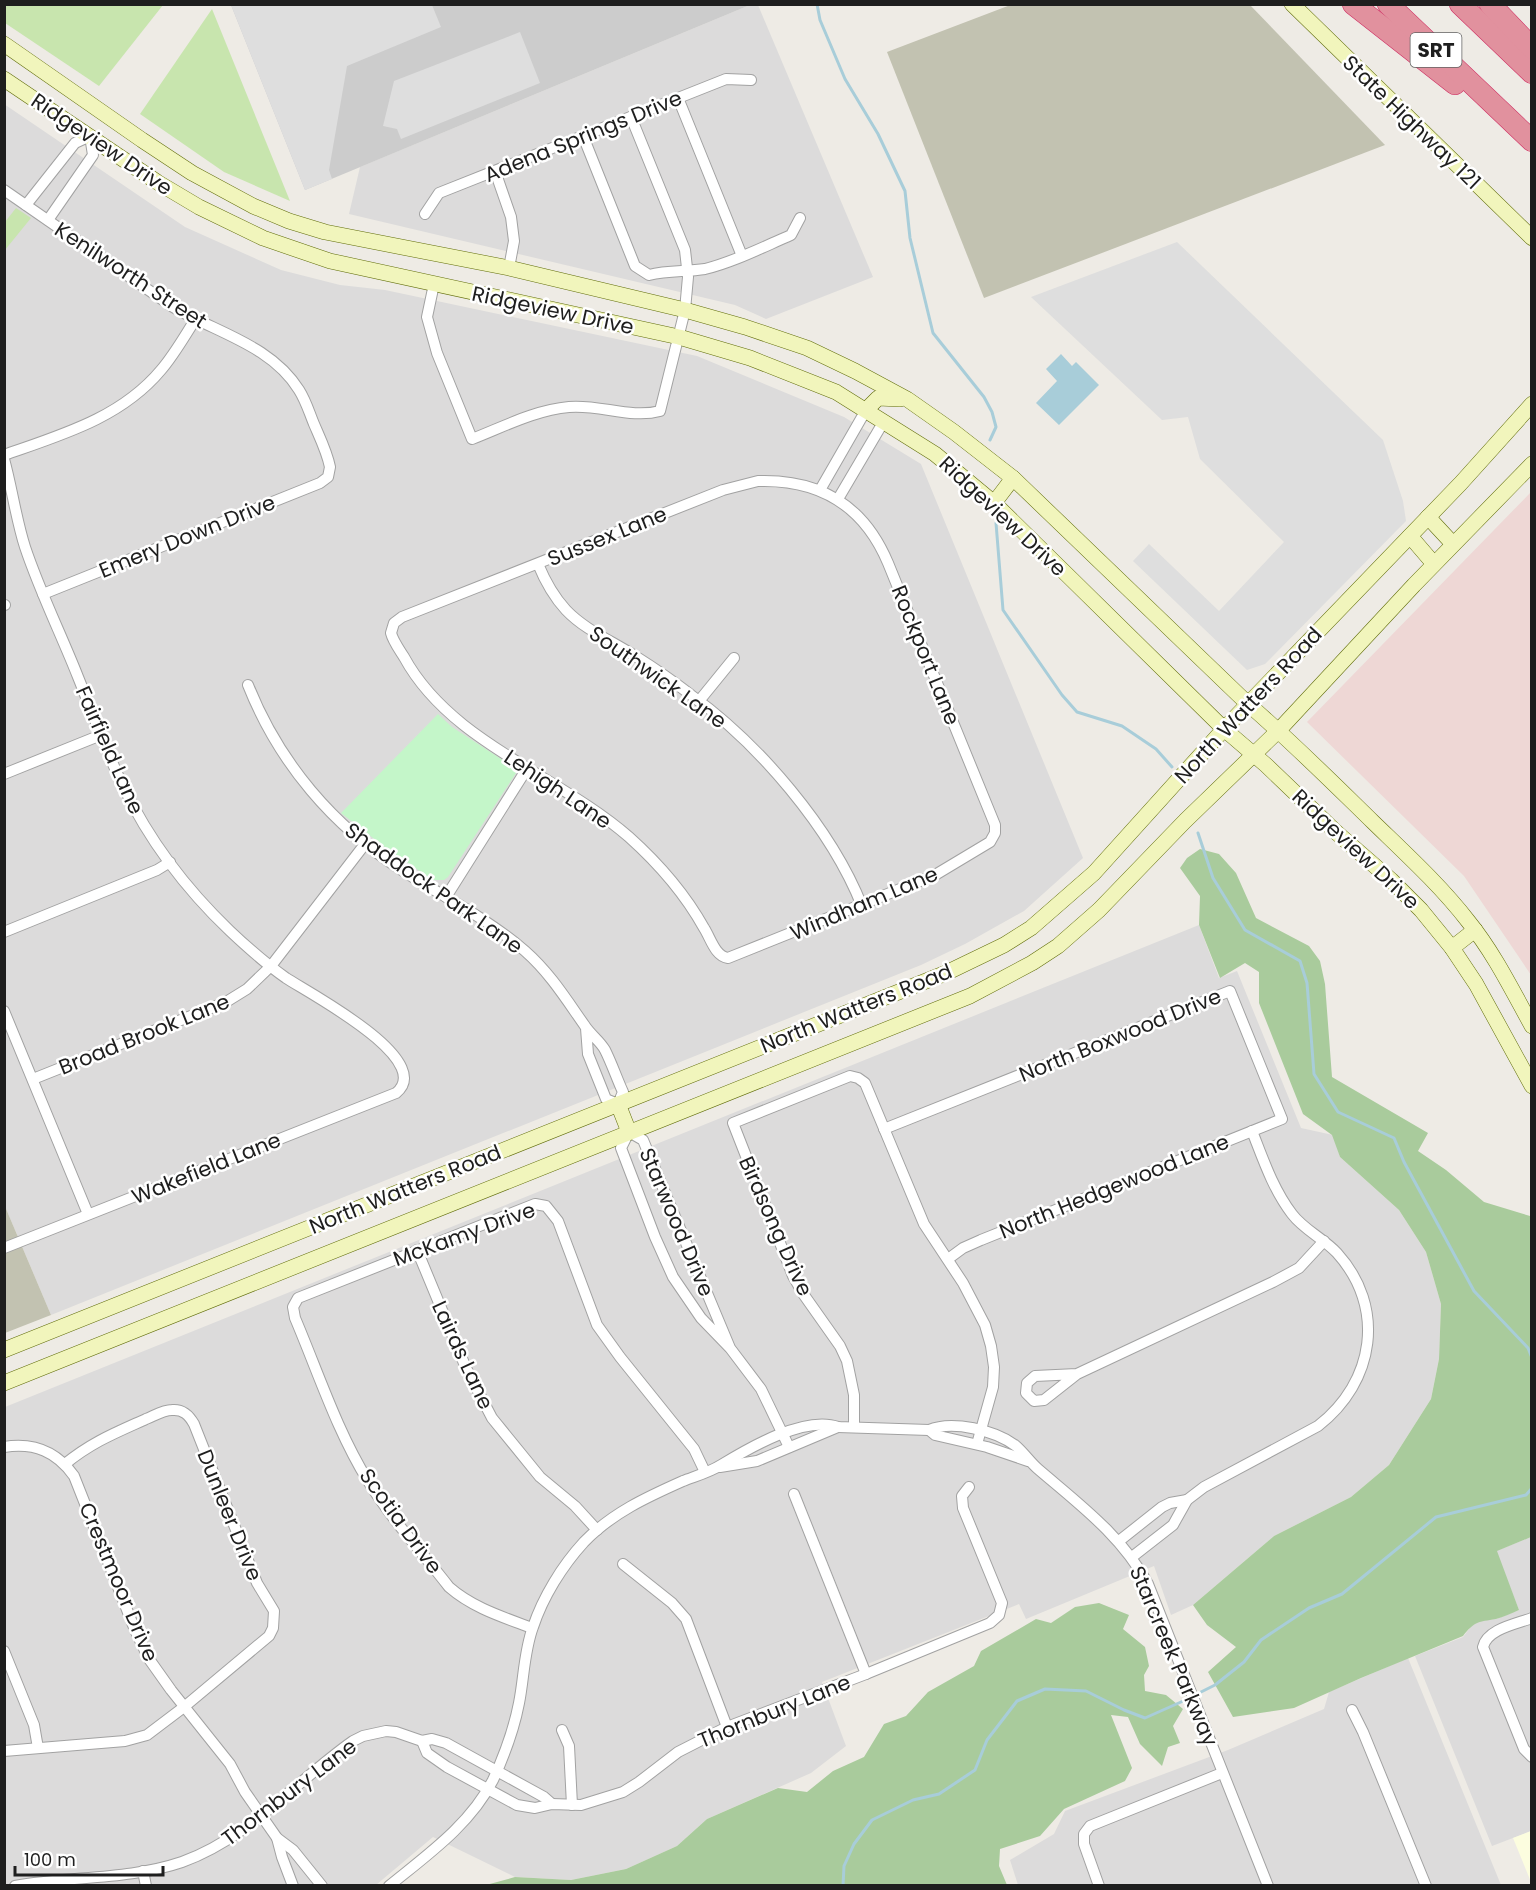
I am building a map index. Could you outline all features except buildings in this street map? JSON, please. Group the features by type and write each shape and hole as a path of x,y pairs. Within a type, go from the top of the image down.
{"highway":[{"path":"1353,4 1450,82 1484,96"},
{"name":"SRT","path":"1388,4 1532,141"},
{"name":"SRT","path":"1460,4 1532,73"},
{"path":"1490,4 1532,48"}],"main road":[{"name":"State Highway 121","path":"1292,4 1532,238"},
{"name":"Ridgeview Drive","path":"4,44 192,173 253,206 289,221 325,232 509,268 685,310 745,327 807,348 907,399 1013,478 1247,703 1279,730 1442,890 1476,930 1505,976 1532,1026"},
{"name":"Ridgeview Drive","path":"4,79 125,161 199,207 263,238 330,261 679,337 750,358 836,392 884,420 935,454 994,503 1224,729 1254,754 1421,910 1452,948 1476,984 1532,1086"},
{"path":"90,136 105,115"},
{"path":"866,410 873,402 884,397 907,399"},
{"name":"North Watters Road","path":"4,1350 946,973 1004,945 1031,928 1094,873 1247,703 1410,536 1532,404"},
{"name":"North Watters Road","path":"4,1383 969,996 1032,963 1058,946 1099,910 1279,730 1453,544 1532,464"},
{"path":"994,503 1013,478"},
{"path":"1428,517 1453,544"},
{"path":"1410,536 1434,564"},
{"path":"1452,948 1476,930"},
{"path":"618,1104 629,1132"}],"street":[{"name":"Adena Springs Drive","path":"425,214 439,193 726,79 751,80"},
{"path":"678,98 742,256"},
{"path":"434,284 427,317 437,353 472,439 537,413 570,407 646,415 660,411 685,310 687,270 685,250 631,117"},
{"path":"26,205 75,143 90,136 93,155 48,220"},
{"path":"583,136 635,266 650,275 665,271 703,269 742,256 791,235 800,218"},
{"path":"495,171 511,217 514,242 509,268"},
{"name":"Kenilworth Street","path":"4,190 195,320 255,348 270,358 288,375 303,398 329,462 329,474"},
{"path":"4,457 85,425 126,403 162,370 195,320"},
{"path":"829,494 866,410"},
{"path":"829,494 884,420"},
{"name":"Fairfield Lane","path":"4,457 24,544 131,803 170,862 216,917 271,966 372,1034 395,1058 405,1073 404,1084"},
{"name":"Emery Down Drive","path":"43,594 320,483 329,474"},
{"name":"Sussex Lane","path":"393,626 402,617 723,490 740,485 777,480 792,482 829,494"},
{"name":"Rockport Lane","path":"829,494 864,523 882,549 995,825 995,833"},
{"name":"Southwick Lane","path":"537,564 556,598 580,622 635,656 699,701 756,753 794,795 828,844 854,887 862,906"},
{"name":"Lehigh Lane","path":"393,626 393,638 418,680 433,698 462,724 611,822 651,858 690,906 717,952 724,957"},
{"path":"699,701 734,658"},
{"name":"Shaddock Park Lane","path":"248,685 265,724 299,777 338,819 365,844 404,872 505,935 536,962 559,988 586,1028 604,1049 623,1092 618,1104 606,1099 588,1054 586,1028"},
{"path":"4,774 101,735"},
{"path":"446,897 528,767"},
{"name":"Windham Lane","path":"724,957 733,958 951,867 990,842 995,833"},
{"name":"Broad Brook Lane","path":"33,1079 226,1002 247,989 271,966 365,844"},
{"path":"4,932 157,870 170,862"},
{"name":"North Boxwood Drive","path":"884,1129 1230,991 1282,1119"},
{"path":"4,1011 88,1214"},
{"name":"Birdsong Drive","path":"854,1427 854,1395 847,1361 840,1346 793,1276 733,1123 850,1076 865,1083 884,1129"},
{"name":"Wakefield Lane","path":"4,1248 396,1093 404,1084"},
{"name":"North Hedgewood Lane","path":"948,1259 963,1248 981,1240 1282,1119"},
{"path":"884,1129 924,1224 948,1259 985,1325 994,1367 993,1387 977,1444"},
{"path":"1119,1541 1170,1503 1187,1500 1222,1476 1318,1426 1340,1407 1354,1386 1366,1352 1368,1320 1364,1301 1349,1268 1324,1241 1293,1216 1281,1199 1252,1131"},
{"name":"Starwood Drive","path":"730,1348 643,1140 629,1132 621,1148 673,1277 700,1318 730,1348 762,1389 789,1447"},
{"name":"McKamy Drive","path":"295,1302 302,1295 535,1204 546,1206 558,1221 597,1325 694,1449 705,1472"},
{"path":"1077,1374 1287,1275 1299,1268 1324,1241"},
{"name":"Lairds Lane","path":"417,1250 466,1368 492,1418 540,1477 575,1506 597,1530"},
{"name":"Scotia Drive","path":"295,1302 293,1307 295,1318 341,1430 380,1498 449,1587 460,1596 488,1611 532,1628"},
{"name":"Dunleer Drive","path":"65,1464 104,1437 167,1411 183,1412 191,1418 194,1424 257,1583 274,1611 274,1620 269,1636 184,1707"},
{"name":"Starcreek Parkway","path":"389,1886 424,1859 463,1822 496,1772 515,1722 532,1628 560,1574 571,1558 597,1530 640,1500 717,1467 753,1446 814,1423 838,1427 929,1430 947,1425 993,1435 1016,1446 1028,1461 1119,1541 1132,1557 1148,1584 1268,1886"},
{"name":"Starcreek Parkway","path":"717,1467 757,1461 838,1427"},
{"name":"Starcreek Parkway","path":"929,1430 935,1435 977,1444 1028,1461"},
{"name":"Crestmoor Drive","path":"4,1447 27,1445 39,1447 50,1452 65,1464 77,1484 142,1645 159,1675 230,1764 245,1792 277,1838 293,1850 322,1886"},
{"name":"Thornbury Lane","path":"422,1741 427,1752 447,1767 517,1805 535,1808 552,1804 581,1805 623,1791 639,1782 678,1752 727,1727 866,1674 990,1623 999,1615 1002,1607 1000,1597 963,1508 962,1496 969,1487"},
{"path":"794,1494 866,1674"},
{"path":"1132,1557 1173,1524 1187,1500"},
{"path":"623,1564 672,1603 686,1619 727,1727"},
{"path":"1531,1757 1524,1749 1484,1653 1485,1642 1493,1634 1532,1618"},
{"path":"4,1651 34,1725 38,1748"},
{"path":"4,1751 125,1741 147,1735 184,1707"},
{"path":"1352,1710 1426,1886"},
{"path":"562,1730 569,1746 572,1805"},
{"name":"Thornbury Lane","path":"15,1886 83,1880 143,1871 181,1862 213,1848 261,1815 344,1747 363,1736 386,1731 422,1741 432,1739 462,1750 496,1772 544,1797 552,1804"},
{"path":"1099,1886 1084,1844 1084,1834 1090,1826 1222,1773"},
{"name":"Crestmoor Drive","path":"277,1838 292,1886"},
{"path":"143,1871 146,1886"}],"shaded area":[{"path":"1013,4 1250,5 1385,145 984,298 887,52"},
{"path":"231,5 750,5 305,190"},
{"path":"231,5 432,5 441,27 347,66 329,170 332,179 305,190"},
{"path":"750,5 758,5 873,277 766,319 735,305 349,214 360,167"},
{"path":"520,32 540,83 401,139 397,129 383,126 394,81"},
{"path":"4,104 185,227 281,270 340,285 385,290 697,356 844,417 921,464 1083,858 1024,911 965,944 921,965 51,1315 4,1204"},
{"path":"1177,242 1383,440 1403,501 1406,521 1265,664 1247,670 1133,561 1149,544 1219,611 1284,542 1200,459 1188,417 1162,420 1031,297"},
{"path":"1531,492 1531,975 1464,876 1307,722"},
{"path":"1199,925 1219,978 1237,971 1301,1128 1333,1135 1340,1157 1399,1210 1426,1252 1441,1304 1439,1359 1431,1399 1389,1465 1351,1497 1274,1536 1193,1605 1171,1615 1154,1566 1026,1619 1019,1604 822,1682 846,1746 811,1773 707,1819 677,1846 626,1869 571,1880 515,1877 433,1837 376,1885 5,1886 5,1407"},
{"path":"4,1204 51,1315 5,1333 4,1333"},
{"path":"1531,1537 1531,1831 1492,1846 1415,1656 1463,1637 1472,1625 1480,1620 1496,1619 1519,1610 1496,1551"},
{"path":"1408,1658 1501,1885 1018,1885 1010,1860 1054,1834 1065,1811 1228,1750 1324,1709 1329,1692"},
{"path":"1531,1831 1531,1882 1513,1838"}],"green space":[{"path":"4,5 163,5 99,86 5,23"},
{"path":"212,9 290,201 224,172 140,114"},
{"path":"16,208 31,218 5,250 5,222"},
{"path":"438,714 452,727 518,770 444,880 433,880 387,849 341,813"},
{"path":"1200,849 1219,854 1236,873 1256,918 1309,946 1320,961 1325,984 1332,1077 1428,1133 1418,1151 1446,1170 1484,1202 1530,1216 1532,1219 1531,1537 1497,1551 1519,1610 1477,1623 1463,1636 1294,1708 1233,1717 1208,1672 1236,1647 1207,1625 1193,1605 1274,1536 1351,1497 1389,1465 1431,1399 1439,1359 1441,1304 1426,1252 1399,1210 1340,1157 1332,1135 1303,1114 1259,1003 1259,972 1245,963 1220,978 1199,925 1200,896 1180,868 1187,858"},
{"path":"1099,1603 1129,1615 1123,1629 1145,1647 1149,1666 1144,1675 1145,1691 1166,1695 1183,1709 1173,1726 1180,1743 1168,1747 1162,1766 1140,1744 1128,1717 1111,1715 1132,1768 1125,1781 1064,1809 1040,1836 1000,1849 999,1866 1007,1885 486,1885 515,1877 571,1880 626,1869 677,1846 707,1819 778,1788 807,1792 833,1771 864,1757 884,1724 906,1716 928,1692 974,1666 981,1651 1036,1619 1051,1623 1075,1607"}],"water":[{"path":"1061,354 1072,366 1076,362 1099,385 1059,425 1036,403 1057,381 1046,369"}],"waterway":[{"path":"817,4 820,20 845,79 878,134 905,191 910,238 933,333 984,397 992,412 996,427 990,440"},
{"path":"996,523 1003,610 1062,695 1077,712 1122,726 1156,749 1172,767"},
{"path":"1198,833 1213,878 1245,930 1300,961 1307,983 1314,1074 1338,1112 1394,1138 1404,1162 1474,1291 1528,1348 1532,1358"},
{"path":"1195,1695 1215,1685 1244,1662 1261,1640 1309,1608 1342,1594 1436,1517 1526,1495 1532,1488"},
{"path":"843,1886 844,1866 854,1844 872,1820 913,1800 939,1794 975,1770 987,1740 1017,1701 1045,1689 1086,1691 1145,1718 1190,1698"}]}
